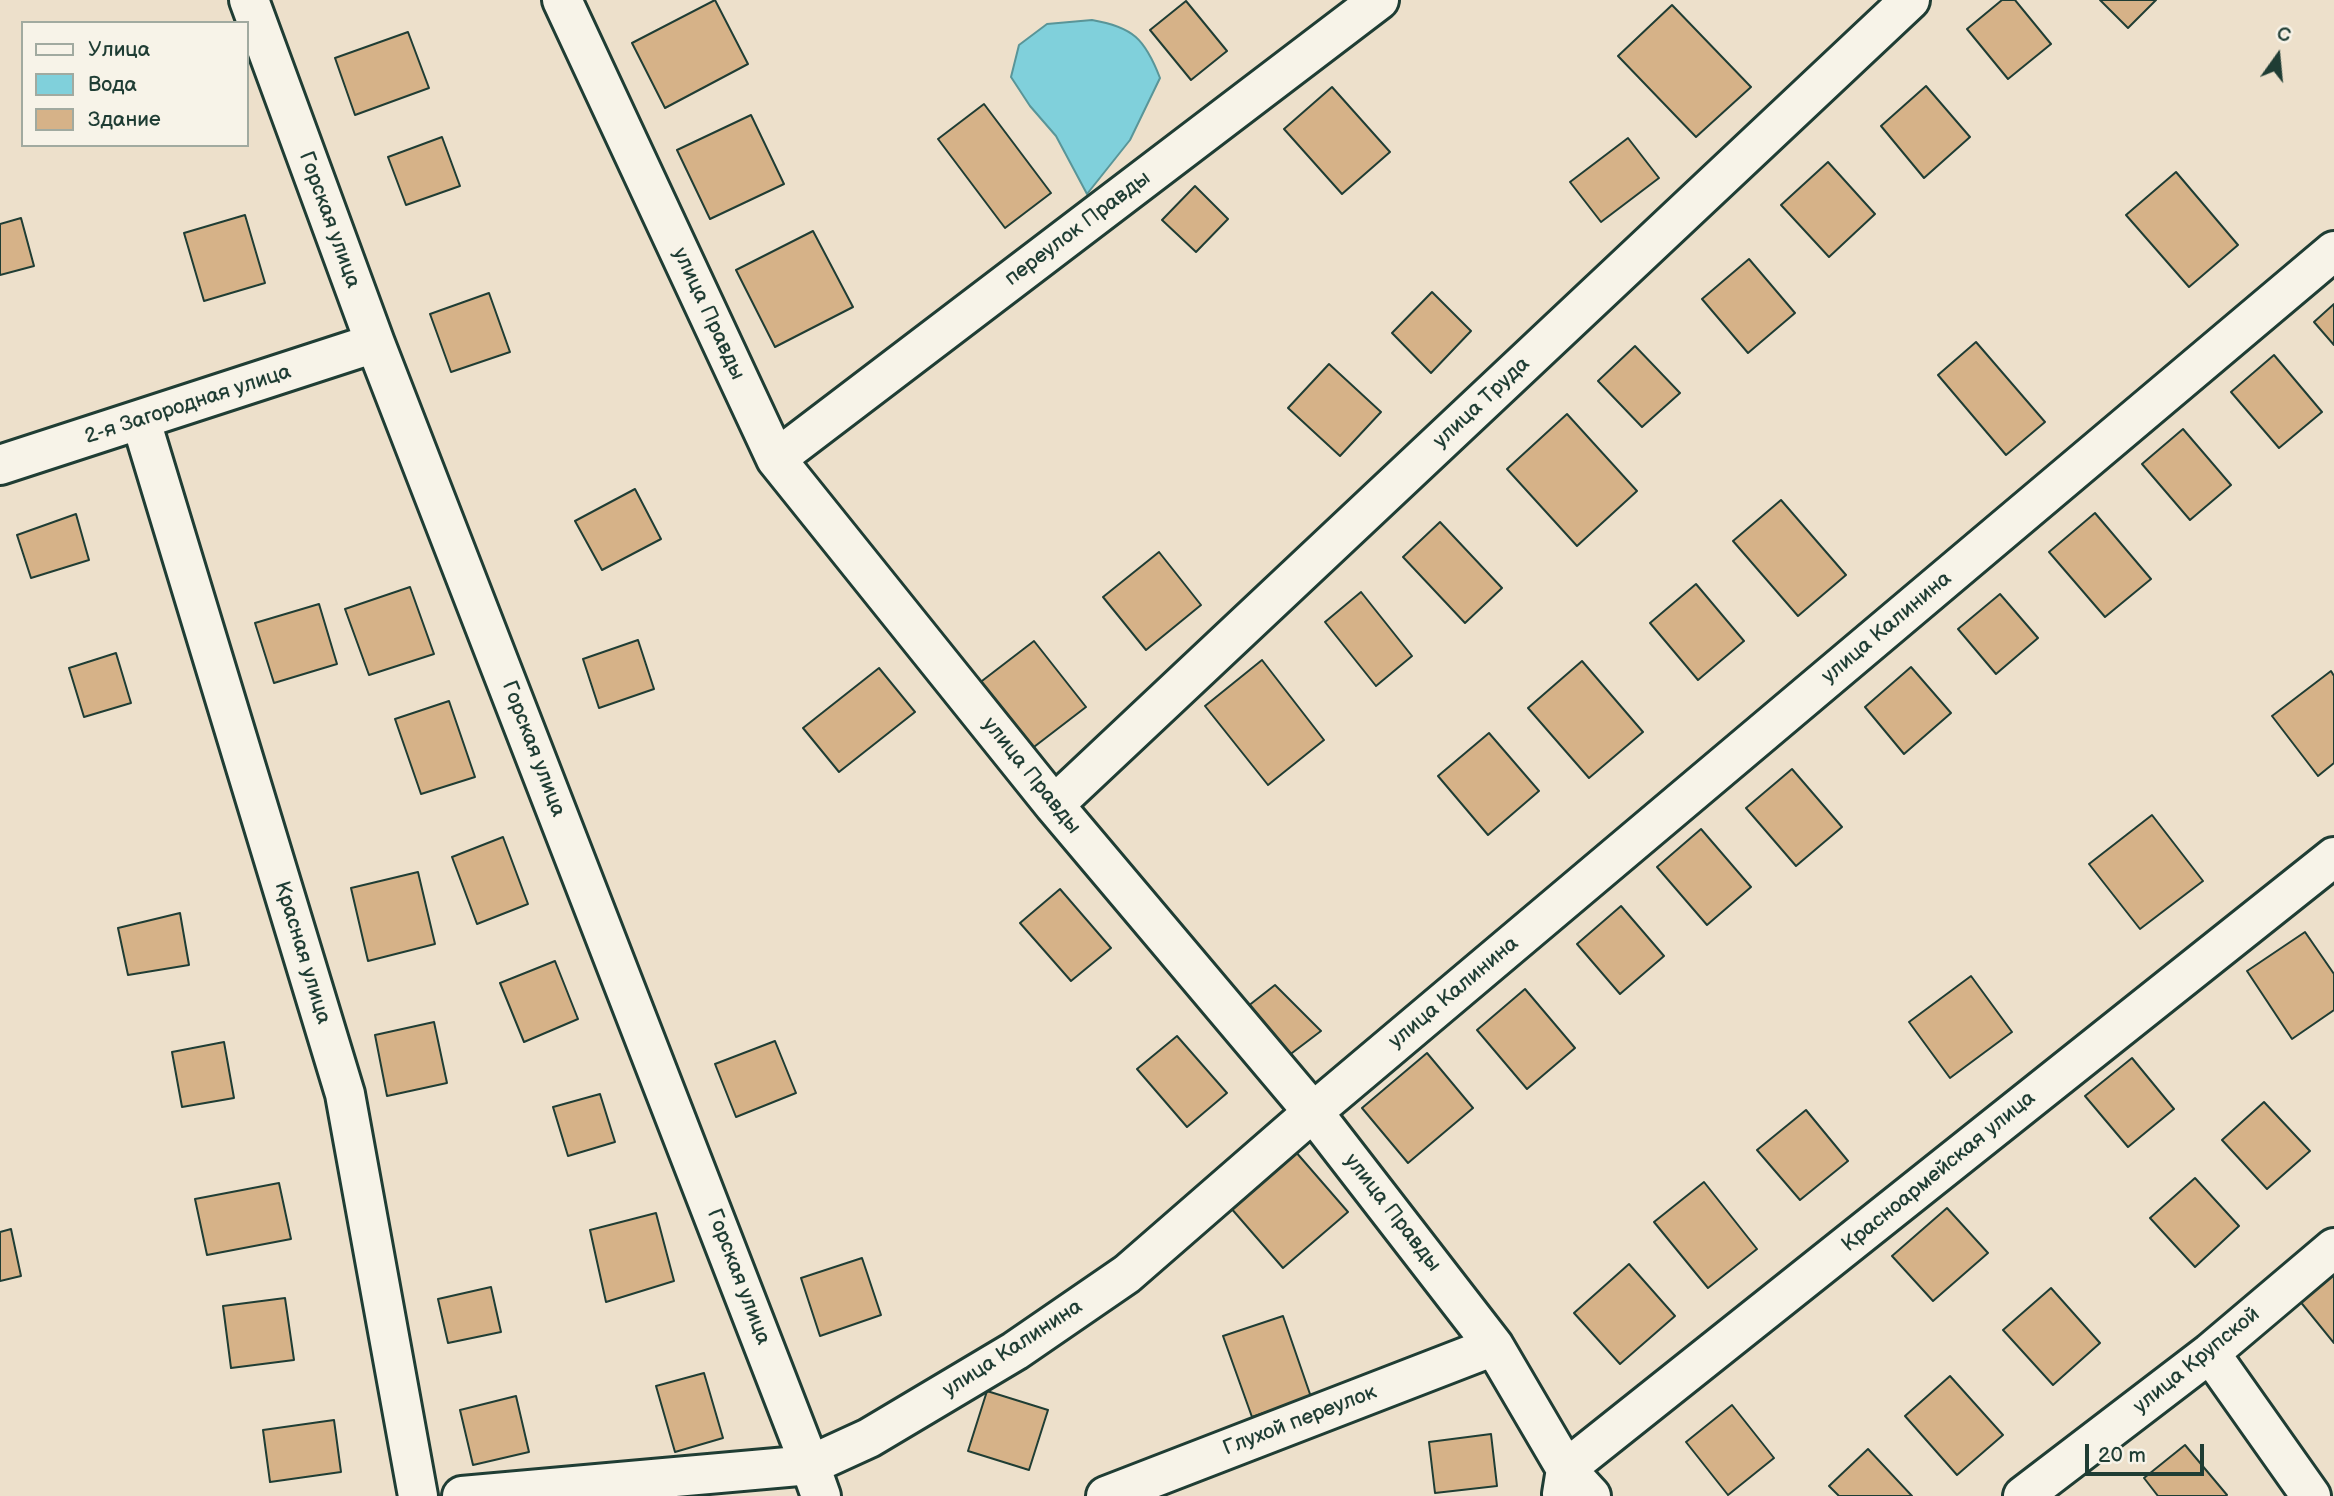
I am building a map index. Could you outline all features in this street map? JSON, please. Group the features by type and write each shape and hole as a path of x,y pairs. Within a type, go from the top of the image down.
{"street":[{"name":"Горская улица","path":"249,0 375,343 816,1480"},
{"name":"улица Правды","path":"562,0 776,459 1054,805 1314,1112 1494,1346 1573,1487"},
{"name":"переулок Правды","path":"776,459 1379,0"},
{"name":"улица Труда","path":"1054,805 1910,0"},
{"name":"улица Калинина","path":"462,1496 816,1480 869,1438 1015,1350 1127,1274 1314,1112 2334,251"},
{"name":"2-я Загородная улица","path":"0,465 375,343"},
{"name":"Красная улица","path":"141,421 345,1094 418,1496"},
{"name":"Красноармейская улица","path":"1573,1487 2334,857"},
{"name":"улица Крупской","path":"2023,1496 2210,1353 2334,1248"},
{"name":"Глухой переулок","path":"1107,1496 1494,1346"},
{"path":"2210,1353 2311,1496"}],"water":[{"path":"1092,20 1118,27 1136,37 1149,53 1160,78 1130,140 1087,194 1056,136 1030,106 1011,77 1019,45 1047,24"}],"building":[{"path":"715,0 748,64 665,108 632,43"},
{"path":"2002,0 2015,0 2051,44 2008,79 1967,29"},
{"path":"2100,0 2156,0 2128,28"},
{"path":"1186,1 1227,51 1191,80 1150,30"},
{"path":"1672,5 1751,87 1696,137 1618,56"},
{"path":"408,32 429,88 355,115 335,58"},
{"path":"1926,86 1970,137 1924,178 1881,126"},
{"path":"1332,87 1390,152 1342,194 1284,129"},
{"path":"984,104 1051,193 1005,228 938,139"},
{"path":"751,115 784,184 710,219 677,150"},
{"path":"442,137 460,186 406,205 388,157"},
{"path":"1628,138 1659,178 1601,222 1570,182"},
{"path":"1828,162 1875,214 1829,257 1781,205"},
{"path":"2176,172 2238,245 2189,287 2126,215"},
{"path":"1195,186 1228,219 1196,252 1162,220"},
{"path":"245,215 265,283 204,301 184,233"},
{"path":"21,218 34,266 0,275 0,224"},
{"path":"813,231 853,307 775,347 736,270"},
{"path":"1749,259 1795,313 1748,353 1702,299"},
{"path":"1432,292 1471,331 1431,373 1392,333"},
{"path":"489,293 510,352 451,372 430,314"},
{"path":"2334,304 2334,345 2314,322"},
{"path":"1976,342 2045,422 2006,455 1938,375"},
{"path":"1635,346 1680,393 1642,427 1598,381"},
{"path":"2274,355 2322,412 2279,448 2231,392"},
{"path":"1329,364 1381,412 1340,456 1288,408"},
{"path":"1567,414 1637,491 1577,546 1507,469"},
{"path":"2183,429 2231,485 2190,520 2142,464"},
{"path":"635,489 661,539 602,570 575,521"},
{"path":"1781,500 1846,575 1798,616 1733,541"},
{"path":"2095,513 2151,579 2105,617 2049,552"},
{"path":"76,514 89,560 31,578 17,535"},
{"path":"1440,522 1502,588 1465,623 1403,557"},
{"path":"1159,552 1201,605 1146,650 1103,597"},
{"path":"1696,584 1744,641 1698,680 1650,623"},
{"path":"410,587 434,654 369,675 345,609"},
{"path":"1361,592 1412,656 1376,686 1325,622"},
{"path":"2000,594 2038,638 1996,674 1958,629"},
{"path":"319,604 337,664 274,683 255,623"},
{"path":"638,640 654,689 599,708 583,659"},
{"path":"1034,641 1086,707 1030,750 978,684"},
{"path":"116,653 131,703 84,717 69,668"},
{"path":"1262,660 1324,740 1268,785 1205,706"},
{"path":"1582,661 1643,732 1589,778 1528,708"},
{"path":"1911,667 1951,713 1904,754 1865,707"},
{"path":"879,668 915,712 839,772 803,728"},
{"path":"2331,671 2334,676 2334,763 2318,776 2272,716"},
{"path":"449,701 475,777 421,794 395,719"},
{"path":"1489,733 1539,791 1488,835 1438,776"},
{"path":"1792,769 1842,827 1796,866 1746,808"},
{"path":"2152,815 2203,881 2140,929 2089,864"},
{"path":"1701,829 1751,887 1707,925 1657,867"},
{"path":"503,837 528,904 477,924 452,857"},
{"path":"418,872 435,944 368,961 351,888"},
{"path":"1060,889 1111,948 1071,981 1020,923"},
{"path":"1621,906 1664,956 1620,994 1577,944"},
{"path":"180,913 189,965 128,975 118,928"},
{"path":"2305,932 2334,974 2334,1010 2292,1039 2247,971"},
{"path":"555,961 578,1019 524,1042 500,983"},
{"path":"1971,976 2012,1032 1950,1078 1909,1022"},
{"path":"1275,985 1321,1031 1288,1056 1243,1010"},
{"path":"1525,989 1575,1048 1527,1089 1477,1030"},
{"path":"434,1022 447,1083 387,1096 375,1035"},
{"path":"1177,1036 1227,1093 1187,1127 1137,1069"},
{"path":"775,1041 796,1093 736,1117 715,1064"},
{"path":"224,1042 234,1098 182,1107 172,1052"},
{"path":"1427,1053 1473,1108 1408,1163 1362,1108"},
{"path":"2132,1058 2174,1109 2128,1147 2085,1096"},
{"path":"600,1094 615,1142 568,1156 553,1107"},
{"path":"2264,1102 2310,1151 2267,1189 2222,1140"},
{"path":"1806,1110 1848,1161 1800,1200 1757,1150"},
{"path":"1295,1151 1348,1212 1283,1268 1230,1207"},
{"path":"2195,1178 2239,1226 2195,1267 2150,1218"},
{"path":"1704,1182 1757,1249 1708,1288 1654,1222"},
{"path":"279,1183 291,1239 207,1255 195,1199"},
{"path":"1947,1208 1988,1253 1933,1301 1892,1256"},
{"path":"656,1213 674,1281 606,1302 590,1230"},
{"path":"11,1229 21,1276 0,1281 0,1232"},
{"path":"862,1258 881,1315 820,1336 801,1278"},
{"path":"1629,1264 1675,1316 1620,1364 1574,1313"},
{"path":"2334,1271 2334,1343 2299,1300"},
{"path":"491,1287 501,1332 448,1343 438,1299"},
{"path":"2051,1288 2100,1343 2053,1385 2003,1330"},
{"path":"285,1298 294,1360 231,1368 223,1306"},
{"path":"1283,1316 1311,1397 1252,1417 1223,1336"},
{"path":"704,1373 723,1438 675,1452 656,1386"},
{"path":"1950,1376 2003,1435 1957,1475 1905,1416"},
{"path":"987,1391 1048,1410 1029,1470 968,1451"},
{"path":"516,1396 529,1452 473,1465 460,1410"},
{"path":"1732,1405 1774,1458 1728,1495 1686,1442"},
{"path":"334,1420 341,1472 270,1482 263,1430"},
{"path":"1491,1434 1497,1486 1435,1493 1429,1442"},
{"path":"2185,1445 2226,1496 2158,1496 2144,1478"},
{"path":"1868,1449 1912,1496 1839,1496 1829,1486"}]}
